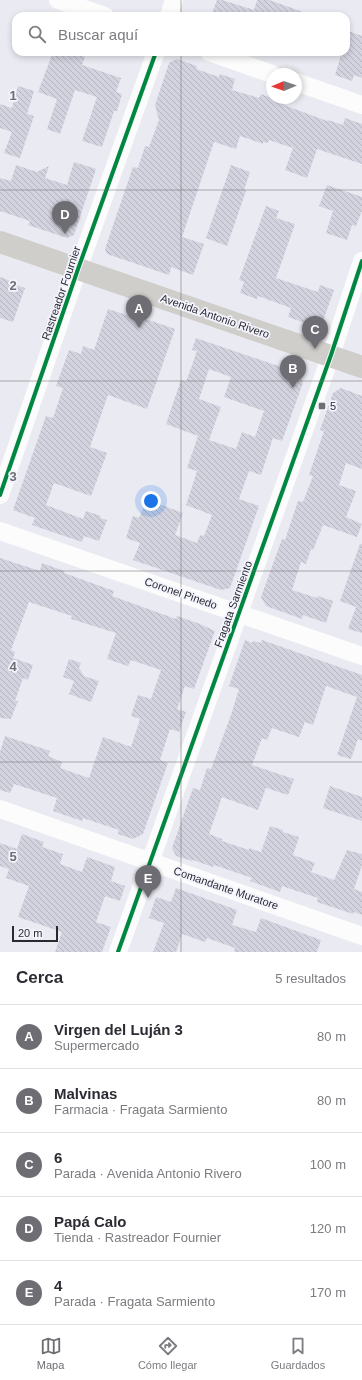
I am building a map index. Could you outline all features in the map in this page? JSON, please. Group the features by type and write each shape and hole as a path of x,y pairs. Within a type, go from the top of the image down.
{"main road":[{"name":"Avenida Antonio Rivero","path":"0,242 362,367"}],"street":[{"path":"58,0 93,12"},
{"path":"170,12 174,0"},
{"name":"Rastreador Fournier","path":"0,495 78,269 155,56"},
{"path":"220,56 266,72"},
{"path":"302,84 362,105"},
{"name":"Fragata Sarmiento","path":"118,952 240,613 362,261"},
{"name":"Coronel Pinedo","path":"0,531 362,656"},
{"name":"Comandante Muratore","path":"0,809 362,936"}],"building":[{"path":"217,0 222,0 254,10 257,0 269,0 303,12 212,12"},
{"path":"350,32 362,36 362,78 354,75 352,81 335,75 341,56 350,56"},
{"path":"52,56 82,56 85,57 82,65 121,78 116,92 122,94 117,111 114,111 102,147 82,141 97,97 75,90 60,134 47,129 57,99 38,92"},
{"path":"177,59 197,66 196,69 219,77 220,74 235,79 232,90 259,98 261,94 266,96 266,104 284,104 327,121 328,120 343,125 345,118 362,124 362,164 317,149 307,178 285,170 293,148 269,140 268,143 263,142 263,144 240,136 236,149 214,142 182,237 204,244 193,275 171,267 169,275 107,254 105,249 133,167 138,168 145,146 149,147 159,120 155,105 169,63"},
{"path":"18,86 34,91 27,114 34,116 20,158 4,153 12,132 0,128 0,104 12,108"},
{"path":"74,162 96,169 74,235 67,238 28,225 30,221 0,211 0,178 11,181 16,165 37,172 49,166 45,178 67,185"},
{"path":"231,165 250,172 244,190 246,191 227,246 206,238"},
{"path":"327,185 362,197 362,211 356,226 352,225 347,240 326,233 333,211 319,206"},
{"path":"266,206 279,211 276,218 295,224 276,278 318,292 320,285 334,290 322,324 317,327 288,317 291,308 258,296 257,299 240,293 244,282 239,280"},
{"path":"0,277 17,283 16,285 25,288 13,322 0,318"},
{"path":"108,309 130,316 131,314 175,329 147,409 108,395 90,447 107,453 91,496 54,483 46,505 83,519 86,511 101,516 100,518 107,520 99,541 84,536 82,542 32,525 35,518 13,510 46,416 53,418 63,388 56,386 69,350 81,354 83,346 94,350"},
{"path":"196,338 299,373 303,383 282,441 273,438 261,475 249,471 239,499 259,506 230,588 221,590 133,560 140,543 126,538 133,516 139,518 143,508 151,510 154,502 183,513 175,535 197,543 200,535 204,536 212,515 186,505 197,471 187,468 198,436 166,424 181,380 186,382 197,351 192,350","holes":["209,369 231,377 224,397 264,411 255,437 242,432 236,449 209,440 221,407 199,399"]},
{"path":"341,388 362,396 362,469 346,463 339,485 356,491 346,517 362,524 357,537 323,525 313,550 311,549 306,564 301,562 292,590 317,598 318,596 333,601 326,623 303,615 302,619 266,606 261,597 282,539 285,540 298,501 303,502 313,476 309,475 324,431 320,430 333,393"},
{"path":"360,544 362,544 362,633 348,629 356,607 340,601"},
{"path":"0,558 40,571 42,563 64,571 64,573 114,591 112,596 176,619 177,616 215,631 194,689 185,686 177,709 186,712 179,732 170,729 160,760 168,763 143,834 133,839 118,834 119,830 83,818 82,821 53,811 57,798 14,784 10,793 0,790 0,752 5,736 50,751 48,756 62,762 60,768 89,778 103,737 131,747 140,719 131,716 138,695 151,699 161,670 131,660 128,666 107,659 116,633 71,619 72,616 29,602 11,650 15,652 13,658 33,665 28,680 23,678 15,701 18,701 11,719 0,718"},
{"path":"245,640 252,643 253,641 261,643 262,640 362,675 362,741 358,739 351,759 337,755 357,697 326,686 313,725 305,722 299,737 272,728 267,740 262,738 252,765 294,779 288,795 266,788 258,810 222,797 209,834 222,839 222,841 249,850 249,848 261,852 270,826 283,830 283,832 299,837 293,855 315,863 311,872 334,880 347,850 362,854 362,865 354,889 362,892 362,915 354,912 353,914 317,902 318,898 282,886 280,892 250,881 252,878 214,865 213,867 176,856 172,848 193,788 200,790 207,768 211,769 231,715 239,689 229,686"},
{"path":"69,659 81,663 79,668 84,676 99,681 91,702 69,694 74,681 63,677"},
{"path":"330,786 362,797 362,821 323,808"},
{"path":"22,834 44,842 42,847 63,854 60,864 82,872 87,857 115,867 111,881 125,886 120,901 105,896 96,922 111,927 102,952 55,952 62,932 18,917 29,886 6,878 9,869 0,866 0,843 17,849"},
{"path":"176,888 237,910 232,925 256,932 261,918 321,940 317,952 234,952 235,948 207,938 205,942 182,934 176,952 153,952 164,923 149,918 156,897 171,902"}],"cycle path":[{"path":"0,495 78,269 155,56"},
{"path":"118,952 331,355 362,261"}],"place":[{"name":"Papá Calo","path":"65,234"},
{"name":"Virgen del Luján 3","path":"139,328"},
{"name":"6","path":"315,349"},
{"name":"Malvinas","path":"293,388"},
{"name":"5","path":"322,406"},
{"name":"4","path":"148,898"}]}
